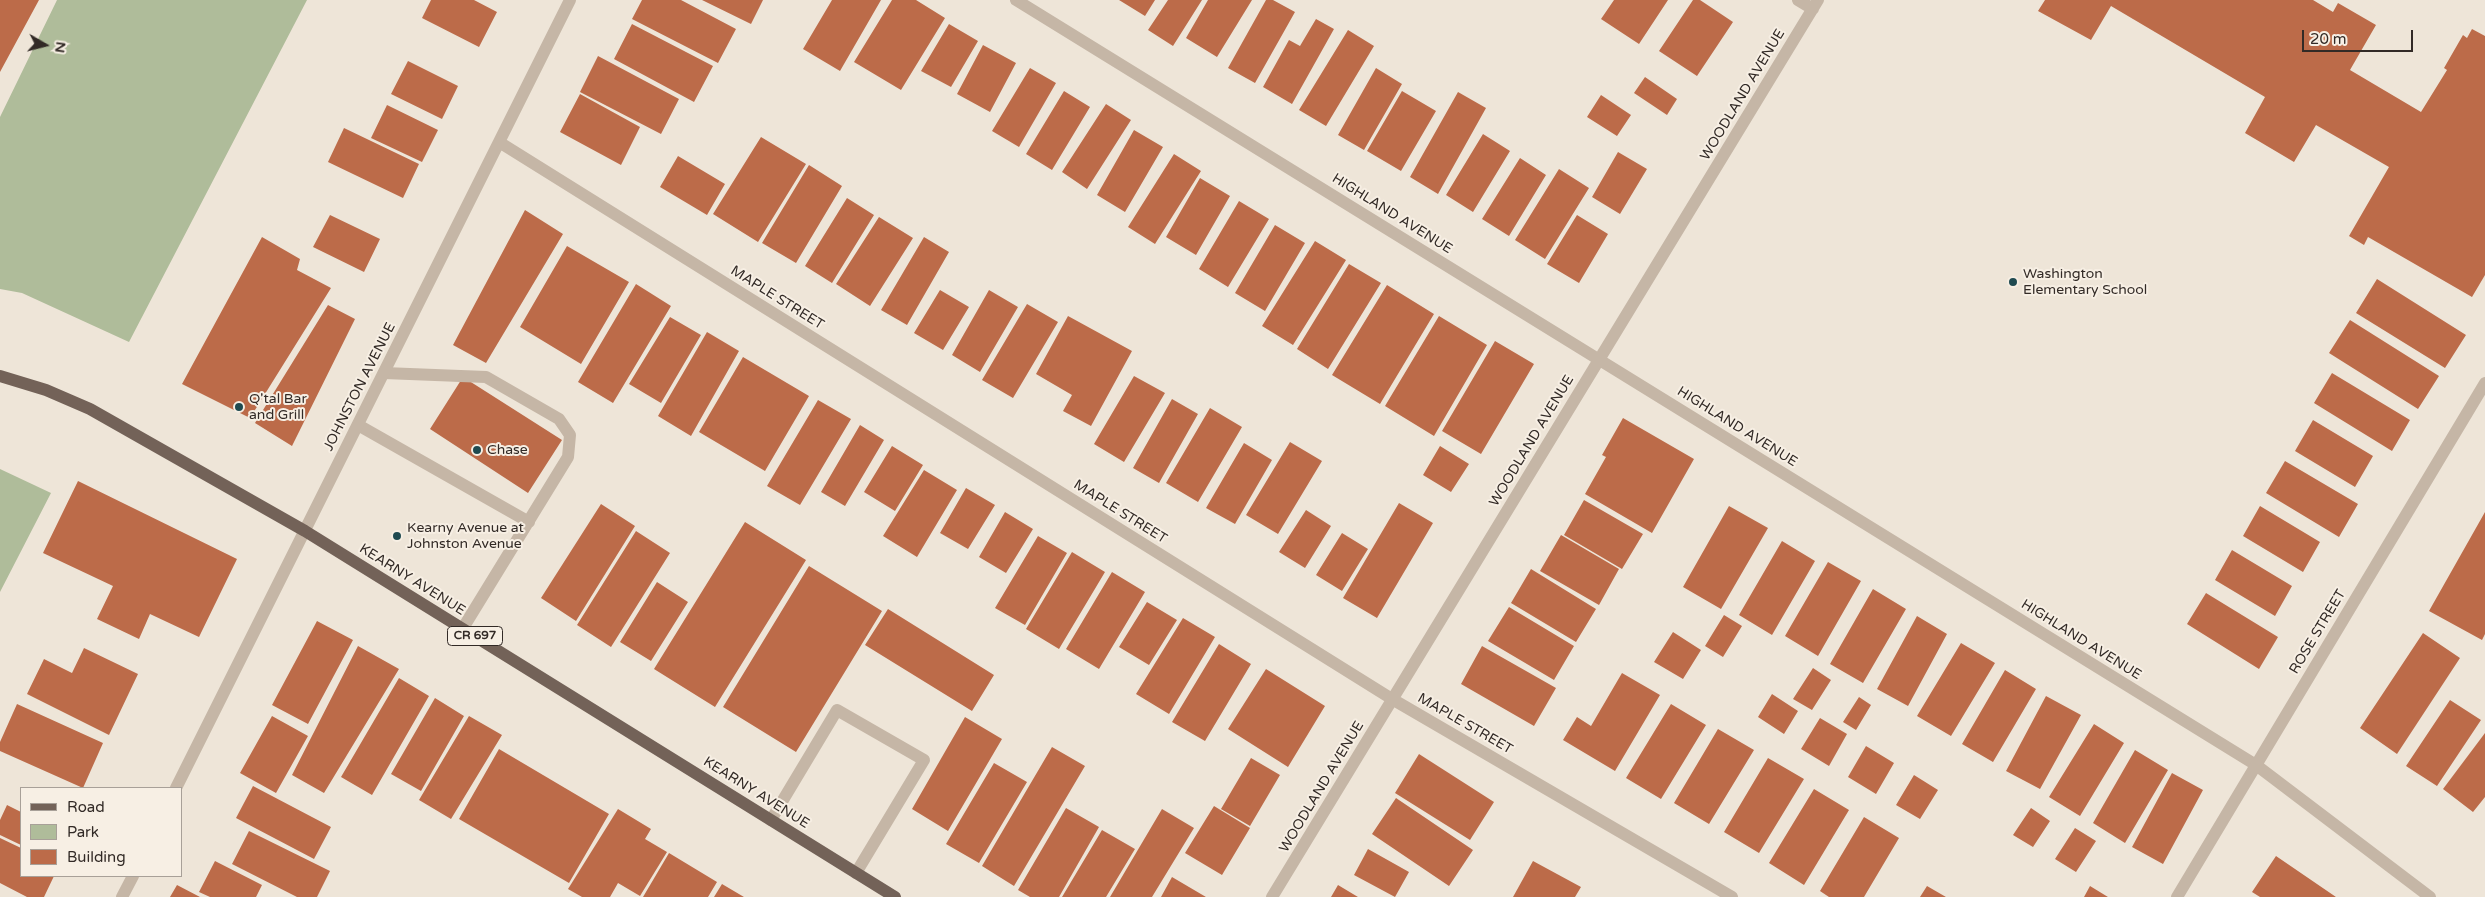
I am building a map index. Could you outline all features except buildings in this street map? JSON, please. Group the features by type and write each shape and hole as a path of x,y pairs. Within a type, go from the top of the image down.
{"main road":[{"name":"KEARNY AVENUE","path":"1,376 46,390 90,409 305,530 895,897"}],"street":[{"name":"JOHNSTON AVENUE","path":"176,787 570,0"},
{"name":"HIGHLAND AVENUE","path":"1016,0 2256,765 2430,897"},
{"path":"1798,0 1815,4"},
{"name":"WOODLAND AVENUE","path":"1272,897 1815,4"},
{"name":"MAPLE STREET","path":"498,142 1392,699 1732,897"},
{"path":"384,373 486,377 559,419 570,435 568,456 463,628"},
{"name":"ROSE STREET","path":"2177,897 2481,399 2485,383"},
{"path":"358,426 528,522"},
{"path":"771,820 837,710 924,760 856,873"},
{"path":"122,897 132,877"}],"green space":[{"path":"57,0 307,0 129,342 22,293 0,289 0,117"},
{"path":"0,469 51,493 0,592"}],"place":[{"name":"Washington Elementary School","path":"2013,282"},
{"name":"Q'tal Bar and Grill","path":"239,407"},
{"name":"Chase","path":"477,450"},
{"name":"Kearny Avenue at Johnston Avenue","path":"397,536"}]}
